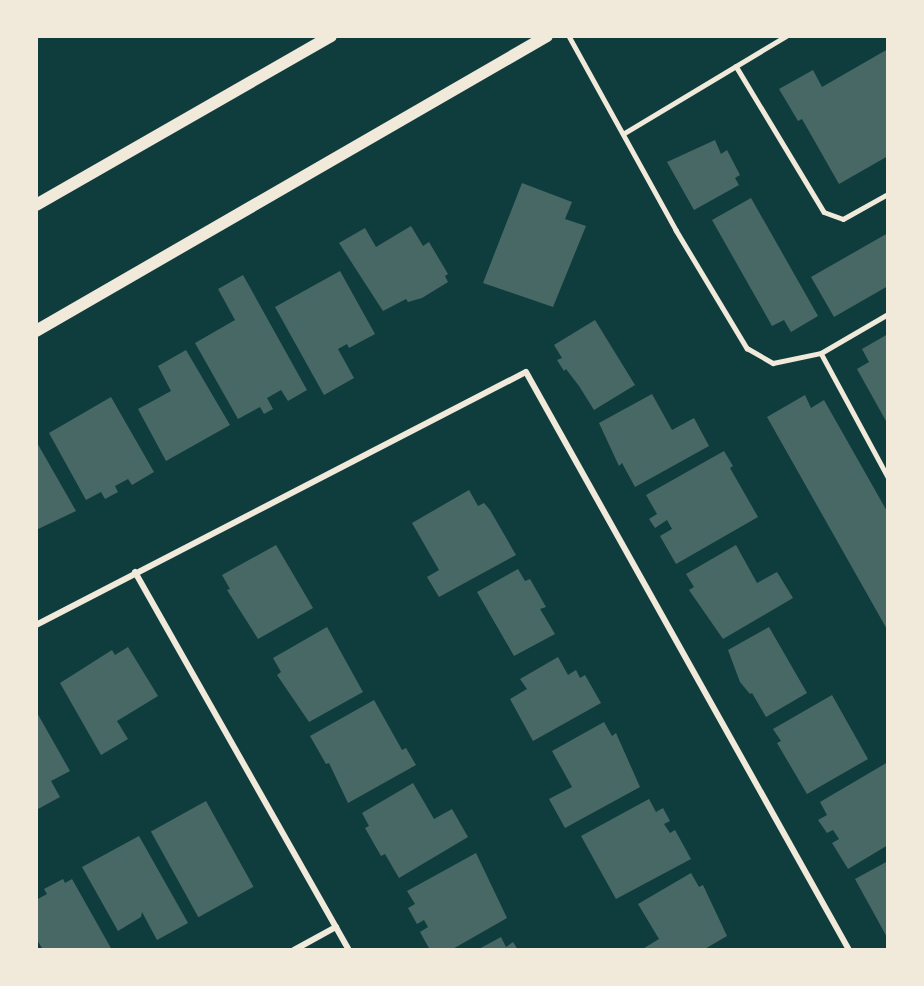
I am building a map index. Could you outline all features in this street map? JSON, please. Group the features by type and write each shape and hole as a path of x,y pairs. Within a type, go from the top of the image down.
{"main road":[{"path":"36,205 331,36"},
{"path":"36,331 547,36"}],"street":[{"path":"36,625 526,372 849,950"},
{"path":"135,572 349,950"},
{"path":"294,950 336,927"}],"lane":[{"path":"569,36 747,348 773,363 821,353 888,314"},
{"path":"623,134 786,36"},
{"path":"736,66 824,212 843,219 888,194"},
{"path":"821,353 888,477"}],"building":[{"path":"888,49 888,156 839,184 802,119 798,121 779,89 813,70 822,87"},
{"path":"715,140 721,154 727,150 740,175 735,178 739,185 694,210 667,162"},
{"path":"522,183 572,202 565,219 586,226 553,307 483,283"},
{"path":"751,198 818,316 791,332 784,320 772,326 712,220"},
{"path":"411,226 423,246 429,242 448,274 445,276 448,282 422,298 408,302 406,299 383,311 339,243 365,228 376,247"},
{"path":"888,233 888,286 834,317 811,277"},
{"path":"340,271 375,334 349,348 347,344 338,349 354,378 324,395 275,307"},
{"path":"243,275 307,390 288,401 281,390 267,398 273,409 264,414 260,407 238,419 195,343 235,320 218,289"},
{"path":"595,320 635,385 594,410 579,386 557,360 562,358 554,345"},
{"path":"888,334 888,420 886,421 857,369 869,362 862,349"},
{"path":"186,350 230,425 166,461 138,409 171,391 158,366"},
{"path":"652,394 672,430 694,418 709,446 635,487 622,463 619,466 599,423"},
{"path":"805,395 811,408 824,400 888,513 888,631 767,417"},
{"path":"111,397 154,472 132,485 128,479 115,486 118,492 105,499 101,492 86,500 49,433"},
{"path":"36,441 76,511 36,530"},
{"path":"724,451 733,466 730,468 758,517 676,564 660,536 672,529 667,520 655,528 649,519 657,514 646,495"},
{"path":"469,490 478,506 484,503 490,510 516,555 439,597 427,577 439,570 412,523"},
{"path":"276,545 313,608 258,639 227,590 230,589 222,575"},
{"path":"736,545 757,583 777,572 793,598 723,639 689,590 694,587 686,574"},
{"path":"518,569 525,581 530,579 546,607 540,609 555,634 514,656 477,592"},
{"path":"327,627 363,692 309,722 277,675 281,672 273,658"},
{"path":"769,627 807,693 766,717 752,693 750,694 740,682 728,650"},
{"path":"128,647 158,696 117,721 128,739 101,755 60,683 112,650 115,655"},
{"path":"558,657 568,675 576,670 580,678 585,675 601,703 533,741 510,699 527,689 520,679"},
{"path":"832,695 868,759 807,794 777,743 781,741 773,729"},
{"path":"374,700 402,750 406,748 416,765 348,803 329,763 326,764 310,736"},
{"path":"36,711 70,771 51,781 60,797 38,809"},
{"path":"604,722 612,736 616,733 640,787 565,828 549,799 572,787 552,751"},
{"path":"888,762 888,845 848,869 832,843 839,839 833,830 827,833 818,820 827,815 820,802"},
{"path":"413,783 434,819 452,809 468,837 399,878 385,854 381,856 365,828 369,826 362,813"},
{"path":"649,799 656,812 663,808 670,821 664,824 670,833 675,830 691,859 616,899 581,836"},
{"path":"206,801 254,887 198,917 151,832"},
{"path":"139,836 188,923 157,940 142,912 141,917 118,931 82,867"},
{"path":"476,853 507,918 451,950 430,950 420,932 428,927 424,920 417,924 408,908 415,904 407,891"},
{"path":"888,861 888,939 855,879"},
{"path":"691,873 699,887 703,885 727,936 703,950 641,950 659,939 638,904"},
{"path":"63,879 65,883 72,879 112,950 43,950 36,938 36,900 47,894 44,889"},
{"path":"501,937 506,947 513,942 518,950 477,950"}]}
